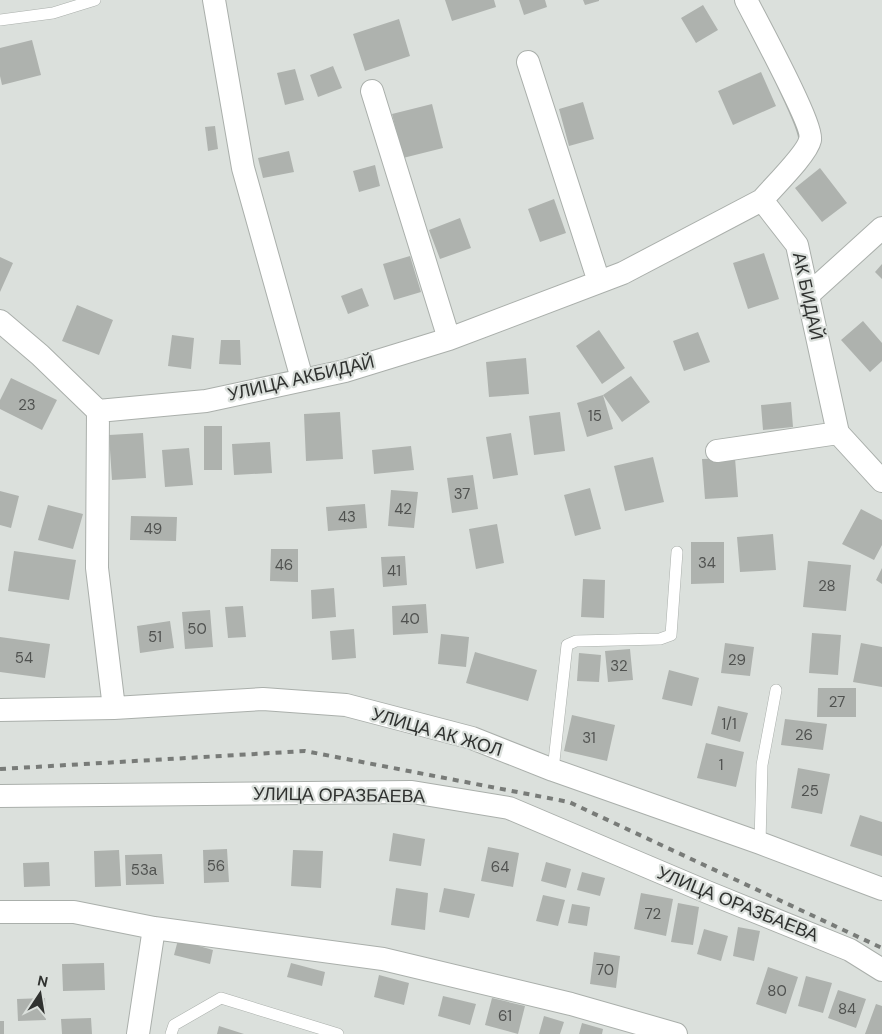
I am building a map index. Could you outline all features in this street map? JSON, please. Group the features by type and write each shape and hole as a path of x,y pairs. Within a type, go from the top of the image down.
{"street":[{"path":"214,0 243,168 302,379"},
{"path":"746,0 809,128 811,139 804,152 762,200"},
{"path":"528,62 599,282"},
{"path":"372,91 449,339"},
{"name":"УЛИЦА АКБИДАЙ","path":"98,412 206,401 345,371 449,339 623,273 762,200"},
{"name":"АК БИДАЙ","path":"762,200 797,245 838,433"},
{"path":"808,295 882,228"},
{"path":"0,321 40,355 98,412 97,568 114,708"},
{"path":"717,451 838,433 882,481"},
{"name":"УЛИЦА АК ЖОЛ","path":"0,710 114,708 263,699 346,705 472,738 553,770 760,843 882,889"},
{"name":"УЛИЦА ОРАЗБАЕВА","path":"0,796 412,792 509,808 850,950 882,970"},
{"path":"0,912 74,912 154,928 383,959 571,1004 676,1034"},
{"path":"138,1034 154,928"}],"lane":[{"path":"0,20 53,13 95,0"},
{"path":"553,770 566,646 576,641 660,639 671,635 677,552"},
{"path":"760,843 762,765 776,690"},
{"path":"171,1034 174,1025 221,998 338,1034"}],"building":[{"path":"445,0 494,0 496,7 452,21"},
{"path":"519,0 545,0 547,7 524,15"},
{"path":"583,0 599,0 599,1 585,5"},
{"path":"703,5 718,30 696,43 681,18"},
{"path":"399,19 410,56 365,71 353,34"},
{"path":"32,40 41,75 2,85 0,76 0,48"},
{"path":"333,66 342,88 318,97 310,75"},
{"path":"295,69 304,100 285,105 277,73"},
{"path":"761,72 776,106 733,125 718,91"},
{"path":"583,102 594,139 569,146 559,109"},
{"path":"432,104 443,148 403,158 392,114"},
{"path":"215,126 218,149 208,151 205,127"},
{"path":"289,151 294,172 263,178 258,158"},
{"path":"375,165 380,186 359,192 353,171"},
{"path":"820,168 847,203 822,222 795,188"},
{"path":"554,199 566,233 540,242 528,209"},
{"path":"460,218 471,248 440,259 429,230"},
{"path":"764,253 779,299 748,309 733,263"},
{"path":"410,256 421,292 394,300 383,264"},
{"path":"0,257 13,263 0,292"},
{"path":"882,264 882,279 875,272"},
{"path":"362,288 369,306 348,314 341,296"},
{"path":"77,305 113,320 99,355 62,341"},
{"path":"863,321 882,343 882,361 870,372 841,340"},
{"path":"599,330 625,368 602,384 576,346"},
{"path":"698,332 710,362 684,371 673,341"},
{"path":"172,335 194,338 191,369 168,366"},
{"path":"221,340 240,340 241,365 219,364"},
{"path":"526,358 529,394 489,397 486,362"},
{"path":"631,376 650,402 622,422 603,395"},
{"path":"11,378 57,400 42,430 0,409 0,400"},
{"path":"603,395 613,429 587,437 577,403"},
{"path":"791,402 793,427 763,430 761,405"},
{"path":"340,412 343,459 306,461 304,414"},
{"path":"560,412 565,451 534,455 529,416"},
{"path":"204,426 222,426 222,470 204,470"},
{"path":"143,433 146,478 112,480 109,435"},
{"path":"511,433 518,475 493,479 486,437"},
{"path":"270,442 272,473 234,475 232,444"},
{"path":"411,446 414,470 374,474 372,450"},
{"path":"189,448 193,485 165,487 162,450"},
{"path":"653,457 664,502 625,511 614,466"},
{"path":"735,458 738,497 705,499 702,459"},
{"path":"473,475 478,509 452,513 447,478"},
{"path":"590,488 601,529 575,536 564,495"},
{"path":"391,490 418,492 414,528 388,526"},
{"path":"0,491 19,496 11,528 0,525"},
{"path":"365,504 367,528 328,531 326,507"},
{"path":"48,505 83,514 73,549 38,540"},
{"path":"861,509 882,520 882,545 874,560 842,544"},
{"path":"131,516 177,517 176,541 130,540"},
{"path":"497,524 504,563 476,569 469,529"},
{"path":"773,534 776,570 740,572 737,537"},
{"path":"691,542 724,542 724,583 691,584"},
{"path":"271,549 298,549 298,582 270,581"},
{"path":"14,551 76,560 69,600 8,591"},
{"path":"405,556 407,585 383,587 381,557"},
{"path":"808,561 851,565 846,611 803,607"},
{"path":"882,568 882,584 876,580"},
{"path":"583,579 605,580 604,618 581,617"},
{"path":"334,588 336,617 312,619 311,590"},
{"path":"426,604 428,633 393,635 392,606"},
{"path":"243,606 246,637 228,638 225,607"},
{"path":"210,610 213,647 185,649 182,612"},
{"path":"170,621 174,648 140,653 137,626"},
{"path":"354,629 356,658 332,660 330,631"},
{"path":"812,633 841,635 838,675 809,673"},
{"path":"441,634 469,637 466,667 438,664"},
{"path":"0,637 50,644 45,678 0,672"},
{"path":"725,643 754,647 750,676 721,673"},
{"path":"861,643 882,647 882,687 853,682"},
{"path":"630,649 633,680 608,682 605,651"},
{"path":"475,652 537,670 528,701 466,683"},
{"path":"579,653 601,655 599,682 577,681"},
{"path":"669,670 699,678 692,706 662,699"},
{"path":"818,688 856,688 856,717 817,717"},
{"path":"718,706 748,713 740,742 711,734"},
{"path":"572,715 615,725 607,761 564,751"},
{"path":"785,719 827,724 823,750 781,745"},
{"path":"706,743 744,752 736,787 697,778"},
{"path":"798,768 830,774 822,814 791,808"},
{"path":"860,815 882,822 882,856 850,846"},
{"path":"393,833 425,839 421,866 389,861"},
{"path":"488,847 519,853 513,887 481,881"},
{"path":"227,849 229,882 204,883 203,850"},
{"path":"119,850 121,886 95,887 94,851"},
{"path":"293,850 323,851 321,888 291,886"},
{"path":"162,854 164,884 126,885 125,855"},
{"path":"49,862 50,886 24,887 23,863"},
{"path":"546,862 571,869 566,888 541,881"},
{"path":"582,872 605,878 600,896 577,890"},
{"path":"396,888 428,893 425,930 391,925"},
{"path":"444,888 475,894 469,918 439,912"},
{"path":"641,893 673,899 666,936 634,929"},
{"path":"543,895 565,900 558,926 536,921"},
{"path":"678,903 699,907 693,945 671,942"},
{"path":"572,904 590,907 587,926 568,923"},
{"path":"738,927 760,931 754,961 733,956"},
{"path":"704,929 728,936 721,961 697,954"},
{"path":"178,940 213,950 210,964 174,955"},
{"path":"594,952 620,956 616,988 590,984"},
{"path":"104,963 105,990 63,991 62,964"},
{"path":"291,963 325,972 322,986 287,977"},
{"path":"768,967 798,977 786,1014 756,1004"},
{"path":"379,975 409,983 404,1005 374,997"},
{"path":"806,976 832,983 823,1013 798,1006"},
{"path":"838,990 866,999 856,1028 828,1018"},
{"path":"443,996 476,1004 470,1025 438,1016"},
{"path":"45,998 46,1020 18,1021 17,999"},
{"path":"492,998 525,1006 518,1034 485,1025"},
{"path":"876,1004 882,1006 882,1034 865,1034"},
{"path":"544,1016 564,1022 560,1034 539,1034"},
{"path":"91,1018 92,1034 62,1034 61,1019"},
{"path":"0,1021 4,1021 4,1034 0,1034"},
{"path":"582,1023 603,1029 602,1034 579,1034"},
{"path":"219,1026 244,1034 217,1034"}],"railway":[{"path":"0,769 305,751 569,802 882,948"}]}
